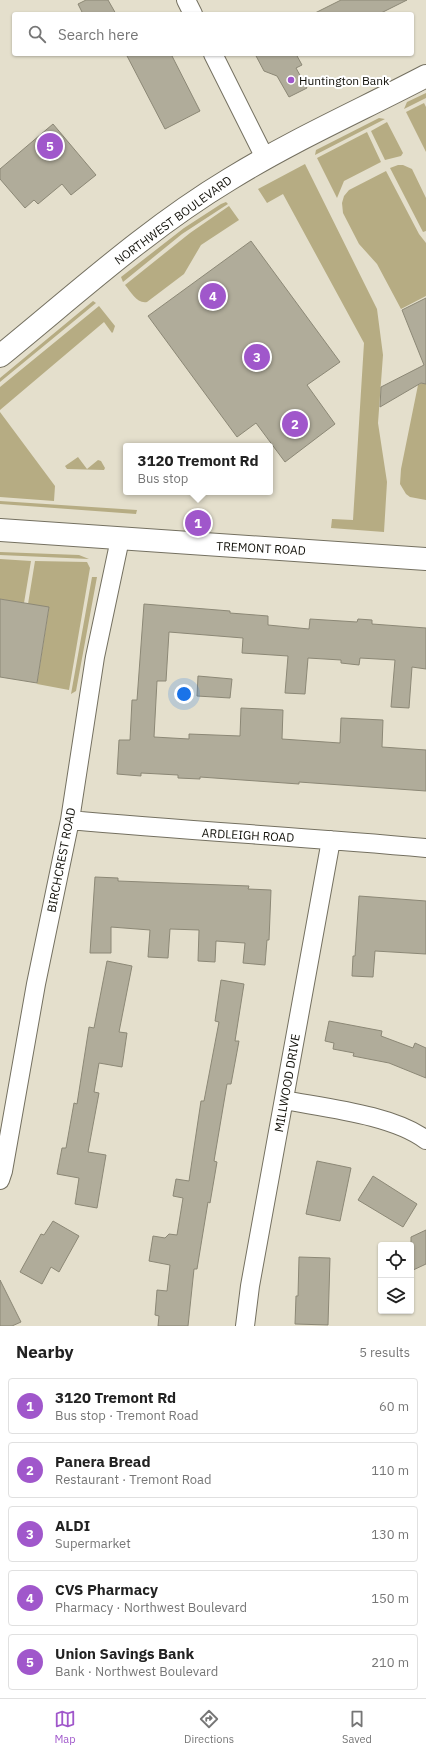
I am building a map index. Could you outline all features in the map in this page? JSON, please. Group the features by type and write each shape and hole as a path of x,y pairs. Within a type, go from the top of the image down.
{"main road":[{"name":"NORTHWEST BOULEVARD","path":"0,356 151,232 229,179 265,158 426,76"},
{"name":"TREMONT ROAD","path":"0,530 426,559"}],"street":[{"path":"186,0 192,12"},
{"path":"214,56 265,158"},
{"name":"BIRCHCREST ROAD","path":"0,1180 3,1171 36,984 70,820 96,657 120,539"},
{"name":"ARDLEIGH ROAD","path":"70,820 204,832 426,848"},
{"name":"MILLWOOD DRIVE","path":"245,1326 250,1286 331,840"},
{"path":"284,1100 392,1123 419,1135 426,1140"}],"shaded area":[{"path":"426,93 426,98 404,109 407,102"},
{"path":"424,103 426,107 426,152 406,112"},
{"path":"379,118 385,119 315,155 316,150"},
{"path":"387,122 403,153 401,156 385,160 371,131"},
{"path":"367,132 381,162 344,181 337,198 317,158"},
{"path":"305,164 377,309 383,355 378,423 387,482 384,532 331,528 332,519 353,520 364,343 283,194 267,203 258,189"},
{"path":"403,165 412,169 426,198 426,231 423,232 390,168"},
{"path":"386,171 419,234 426,243 426,296 401,309 377,264 359,244 343,213 342,203 344,196 349,190"},
{"path":"226,202 228,204 182,234 123,282 121,277 184,228"},
{"path":"229,206 239,220 201,245 184,274 147,302 140,301 134,297 125,285 190,233"},
{"path":"93,301 96,303 0,382 0,378"},
{"path":"99,306 115,326 113,332 112,333 104,322 0,410 0,387"},
{"path":"422,383 426,384 426,500 410,497 406,494 400,484 401,469 418,385"},
{"path":"0,412 55,486 54,501 0,497"},
{"path":"78,457 87,469 98,460 101,461 105,468 104,470 67,469 65,466"},
{"path":"0,501 137,510 136,514 0,504"},
{"path":"0,552 79,555 89,559 0,555"},
{"path":"0,559 31,561 24,603 0,599"},
{"path":"35,561 87,562 90,568 69,690 37,684 49,608 28,604"},
{"path":"92,577 97,577 76,691 71,694"}],"building":[{"path":"86,0 108,0 115,12 82,12 78,4"},
{"path":"341,0 407,0 383,12 317,12"},
{"path":"127,56 172,56 200,111 165,129"},
{"name":"Huntington Bank","path":"256,56 297,56 302,65 296,68 307,88 289,97 277,76 264,71"},
{"path":"53,124 96,175 71,195 62,184 38,204 34,200 25,208 0,179 0,169"},
{"path":"251,241 340,362 307,385 335,424 285,462 273,446 273,443 271,443 256,423 237,437 148,316"},
{"path":"426,298 426,384 421,383 380,407 381,387 424,365 402,310"},
{"path":"0,599 49,607 37,683 0,677"},
{"path":"144,604 230,611 230,613 268,616 268,625 309,629 310,619 357,622 358,619 372,620 372,624 426,628 426,669 412,667 409,708 391,707 395,660 360,658 359,665 341,663 341,660 308,658 305,694 285,693 288,656 242,653 243,638 169,632 166,681 157,681 154,737 189,739 189,734 240,736 241,708 283,710 282,739 340,743 341,718 383,720 382,747 426,750 426,791 299,782 299,784 200,777 200,779 178,778 178,775 141,773 141,776 117,774 119,740 130,740 132,700 137,700"},
{"path":"198,676 232,679 230,698 197,696"},
{"path":"95,877 118,878 118,881 249,886 248,889 271,890 269,940 267,940 265,965 243,963 245,943 216,941 215,962 198,961 199,930 170,929 168,958 148,957 150,930 111,927 111,953 90,953"},
{"path":"359,896 426,901 426,954 375,951 373,977 352,976 353,956 355,956"},
{"path":"107,961 132,966 119,1032 127,1033 122,1067 99,1063 94,1092 99,1093 88,1152 106,1155 97,1208 75,1204 79,1178 57,1174 62,1148 66,1148 74,1103 77,1104 89,1027 94,1028"},
{"path":"221,980 244,984 235,1041 239,1041 231,1084 227,1084 214,1161 217,1162 210,1203 208,1202 197,1269 194,1269 188,1326 158,1326 159,1316 155,1315 157,1290 167,1291 170,1265 149,1261 153,1236 165,1238 169,1234 177,1235 183,1198 173,1196 176,1179 189,1181 201,1101 204,1101 219,1022 215,1021"},
{"path":"329,1021 382,1031 381,1036 413,1048 415,1043 426,1048 426,1078 389,1063 353,1056 354,1053 333,1049 334,1043 325,1041"},
{"path":"317,1161 351,1168 340,1221 306,1214"},
{"path":"373,1176 417,1204 403,1227 358,1200"},
{"path":"53,1221 79,1236 59,1272 51,1267 42,1284 20,1272 41,1234 44,1235"},
{"path":"426,1230 426,1264 414,1270 414,1242 411,1242 411,1237"},
{"path":"299,1257 330,1258 328,1325 295,1324 296,1296 298,1296"},
{"path":"0,1280 21,1322 12,1326 0,1326"}],"place":[{"name":"Huntington Bank","path":"291,80"},
{"name":"Union Savings Bank","path":"50,146"},
{"name":"CVS Pharmacy","path":"213,296"},
{"name":"ALDI","path":"257,357"},
{"name":"Panera Bread","path":"295,424"},
{"name":"3120 Tremont Rd","path":"198,523"}]}
